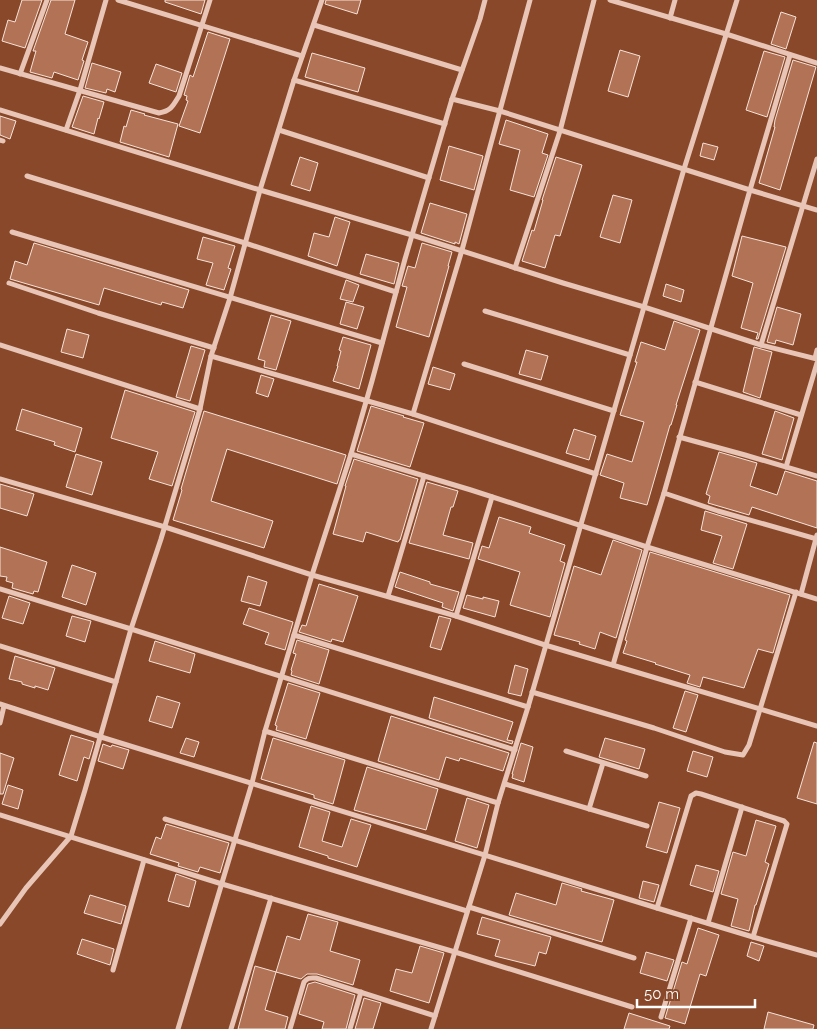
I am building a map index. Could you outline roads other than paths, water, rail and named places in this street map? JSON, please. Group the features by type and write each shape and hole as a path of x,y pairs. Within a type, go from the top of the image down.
{"street":[{"path":"20,74 47,0"},
{"path":"66,130 80,90 106,0"},
{"path":"118,0 302,56"},
{"path":"0,68 158,113 168,111 179,96 210,0"},
{"path":"0,924 26,888 71,836 86,790 131,629 165,527 200,409 214,348 278,130 322,0"},
{"path":"178,1029 252,783 265,731 351,454 452,99 480,19 484,0"},
{"path":"413,414 462,250 530,0"},
{"path":"515,268 560,131 594,0"},
{"path":"610,0 817,63"},
{"path":"670,18 675,0"},
{"path":"431,1029 485,855 498,803 528,707 684,169 737,0"},
{"path":"314,25 462,70"},
{"path":"613,665 790,54"},
{"path":"294,80 445,124"},
{"path":"452,99 500,111 817,210"},
{"path":"0,110 462,250 761,345 816,360"},
{"path":"278,130 429,178"},
{"path":"761,345 817,159"},
{"path":"27,176 396,292"},
{"path":"12,232 382,343"},
{"path":"9,284 214,348"},
{"path":"485,311 630,355"},
{"path":"0,345 200,409"},
{"path":"786,467 816,360 817,350"},
{"path":"212,356 413,414 596,474"},
{"path":"464,364 614,411"},
{"path":"695,382 801,415"},
{"path":"679,437 745,454 817,476"},
{"path":"351,454 817,599"},
{"path":"388,596 424,476"},
{"path":"0,479 165,527 312,575 456,616 545,645 817,726"},
{"path":"532,692 654,728 725,752 743,755 746,751 817,538 718,511 664,493"},
{"path":"456,616 492,497"},
{"path":"0,589 515,750"},
{"path":"294,635 528,707"},
{"path":"0,646 116,682"},
{"path":"0,723 2,705 657,908 817,955"},
{"path":"265,731 498,803"},
{"path":"566,751 646,776"},
{"path":"589,809 603,763"},
{"path":"505,784 647,826"},
{"path":"657,908 691,796 696,793 700,794 784,821 787,824 753,937"},
{"path":"708,923 742,807"},
{"path":"0,815 632,1007"},
{"path":"165,819 634,958"},
{"path":"113,970 144,860"},
{"path":"231,1029 272,898"},
{"path":"661,1017 691,918"},
{"path":"290,1029 304,982 310,978 316,978 435,1016"},
{"path":"350,1029 361,992"}]}
